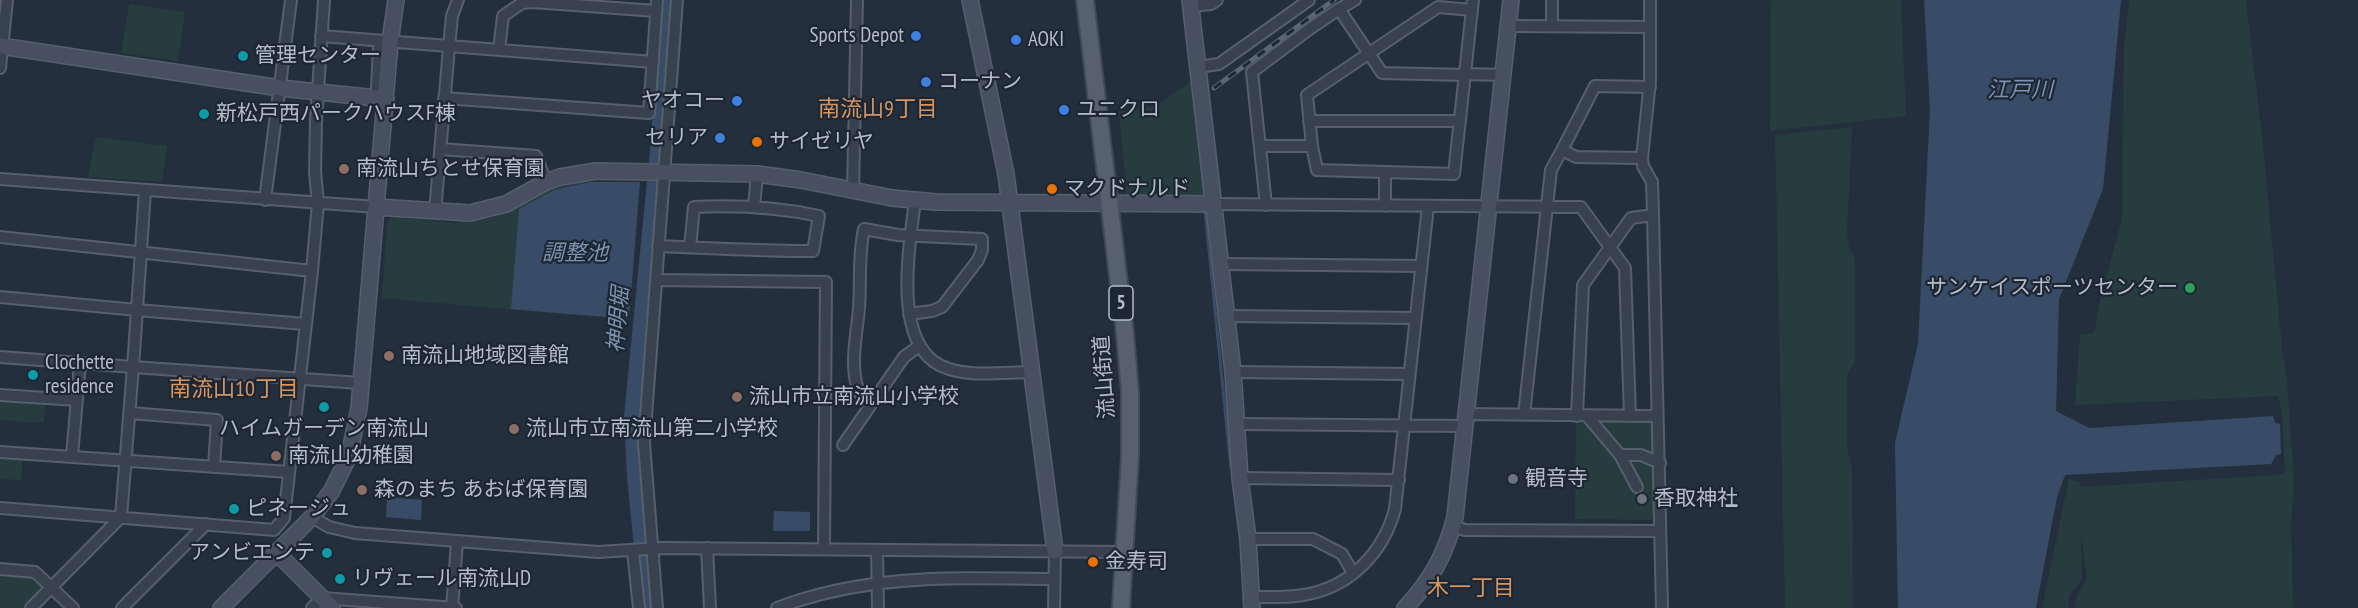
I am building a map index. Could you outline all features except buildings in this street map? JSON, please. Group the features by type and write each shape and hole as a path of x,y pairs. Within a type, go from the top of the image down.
{"main road":[{"name":"流山街道","path":"1085,0 1130,392 1130,456 1122,552 1121,608"}],"street":[{"path":"0,68 7,0"},
{"path":"265,200 291,0"},
{"path":"0,508 274,530 284,518 318,203 315,172 324,0"},
{"path":"221,608 312,517 338,481 349,456 357,424 376,207 385,44 396,0"},
{"path":"435,212 448,47 452,16 458,0"},
{"path":"639,608 644,443 658,246 657,172 676,0"},
{"path":"853,191 857,0"},
{"path":"970,0 1010,202 1055,551 1054,608"},
{"path":"1217,0 1211,4 1190,3 1233,372 1252,602 1312,594 1332,587 1372,556 1387,533 1395,509 1399,480 1428,206"},
{"path":"1198,67 1219,64 1308,0"},
{"path":"1266,205 1252,72 1311,28 1355,0"},
{"path":"1405,608 1438,566 1453,526 1511,0"},
{"path":"1552,0 1552,27"},
{"path":"1650,0 1650,87 1642,158 1643,166 1652,182 1662,608"},
{"path":"444,98 649,113 657,5 522,3 503,16 500,50"},
{"path":"1473,5 1454,174 1320,172 1315,168 1307,95 1438,7 1473,5"},
{"path":"1340,9 1382,74 1503,75"},
{"path":"1508,26 1650,27"},
{"path":"321,36 385,44 653,62"},
{"path":"1,46 318,93 381,93"},
{"path":"1524,415 1551,171 1595,86 1650,87"},
{"path":"1310,121 1460,121"},
{"path":"1260,146 1312,146"},
{"path":"440,149 536,156 546,182"},
{"path":"1562,150 1576,157 1642,158"},
{"path":"0,179 265,200 470,213 513,201 546,182 585,172 757,174 915,200 1109,204 1581,207 1625,268 1630,416"},
{"path":"1385,173 1385,206"},
{"path":"754,207 757,174"},
{"path":"31,608 121,517 145,191"},
{"path":"915,200 907,286 909,314 913,333 919,346 934,362 958,372 1032,372"},
{"path":"658,246 813,251 819,216 787,209 728,205 694,207 690,247"},
{"path":"1637,487 1620,455 1582,416 1583,285 1631,218 1653,215"},
{"path":"871,403 862,397 856,382 855,345 860,306 859,252 864,230 911,236 982,239 982,250 978,260 942,307 932,311 909,314"},
{"path":"0,237 312,271"},
{"path":"1221,264 1421,266"},
{"path":"656,280 826,282 824,549"},
{"path":"0,297 305,324"},
{"path":"1227,316 1416,318"},
{"path":"843,445 904,357 919,346"},
{"path":"0,357 360,383"},
{"path":"72,456 80,363"},
{"path":"1233,372 1409,374"},
{"path":"0,395 77,400"},
{"path":"130,413 217,420 214,467"},
{"path":"1236,424 1404,425 1524,415 1658,416"},
{"path":"0,452 289,472"},
{"path":"1620,455 1641,454 1660,463"},
{"path":"1240,478 1399,480"},
{"path":"312,517 329,527 348,532 598,552 706,548 1122,552"},
{"path":"122,608 206,524"},
{"path":"1453,526 1465,530 1659,531"},
{"path":"1248,539 1313,539 1342,554 1353,573"},
{"path":"452,608 457,542"},
{"path":"706,548 710,608"},
{"path":"642,549 657,608"},
{"path":"878,550 878,608"},
{"path":"276,552 322,605 456,608"},
{"path":"0,569 35,572 74,608"},
{"path":"777,608 832,592 920,578 1054,579"}],"green space":[{"path":"1771,0 1901,0 1906,116 1770,131"},
{"name":"サンケイスポーツセンター","path":"2129,0 2246,0 2287,380 2294,484 2291,524 2293,608 2075,608 2075,601 2087,578 2081,533 2082,579 2068,597 2069,608 2042,608 2069,479 2079,482 2080,487 2285,473 2282,413 2278,396 2075,405 2080,335 2095,332 2098,308 2122,219 2124,48"},
{"path":"129,4 185,12 178,61 121,53"},
{"path":"1194,79 1207,192 1203,197 1127,196 1119,111 1156,106"},
{"path":"1852,127 1847,233 1849,248 1855,258 1855,361 1847,375 1847,447 1852,469 1853,608 1785,608 1775,135"},
{"path":"96,137 167,146 162,182 88,177"},
{"path":"584,181 574,315 382,298 387,222 392,217 455,223 484,220 510,212 554,187"},
{"path":"0,399 46,402 44,423 0,420"},
{"path":"1576,420 1655,421 1655,500 1652,520 1575,519"},
{"path":"0,455 23,457 21,480 0,479"},
{"path":"0,574 31,577 42,581 44,591 26,608 0,608"}],"water":[{"name":"江戸川","path":"1924,0 2121,0 2103,189 2059,299 2056,411 2089,428 2273,416 2275,423 2280,424 2281,454 2276,455 2271,464 2065,475 2057,497 2036,608 1898,608 1895,443 1918,344 1930,110"},
{"name":"調整池","path":"590,182 640,182 629,319 511,309 519,209 554,190"},
{"path":"387,497 422,500 421,520 386,517"},
{"path":"774,511 810,512 810,531 773,531"}],"waterway":[{"name":"神明堀","path":"648,608 635,476 632,416 659,141 667,0"},
{"path":"1201,159 1205,200"},
{"path":"1205,210 1231,468"}],"railway":[{"path":"1214,88 1334,0"}],"place":[{"name":"Sports Depot","path":"916,36"},
{"name":"AOKI","path":"1016,40"},
{"name":"管理センター","path":"243,56"},
{"name":"コーナン","path":"926,82"},
{"name":"ヤオコー","path":"737,101"},
{"name":"ユニクロ","path":"1064,110"},
{"name":"新松戸西パークハウスF棟","path":"204,114"},
{"name":"セリア","path":"720,138"},
{"name":"サイゼリヤ","path":"757,142"},
{"name":"南流山ちとせ保育園","path":"344,169"},
{"name":"マクドナルド","path":"1052,189"},
{"name":"サンケイスポーツセンター","path":"2190,288"},
{"name":"南流山地域図書館","path":"389,356"},
{"name":"Clochette residence","path":"33,375"},
{"name":"流山市立南流山小学校","path":"737,397"},
{"name":"ハイムガーデン南流山","path":"324,407"},
{"name":"流山市立南流山第二小学校","path":"514,429"},
{"name":"南流山幼稚園","path":"276,456"},
{"name":"観音寺","path":"1513,479"},
{"name":"森のまち あおば保育園","path":"362,490"},
{"name":"香取神社","path":"1642,499"},
{"name":"ピネージュ","path":"234,509"},
{"name":"アンビエンテ","path":"327,553"},
{"name":"金寿司","path":"1093,562"},
{"name":"リヴェール南流山D","path":"340,579"}],"district":[{"name":"南流山9丁目","path":"878,110"},
{"name":"南流山10丁目","path":"234,390"},
{"name":"木一丁目","path":"1471,589"}]}
